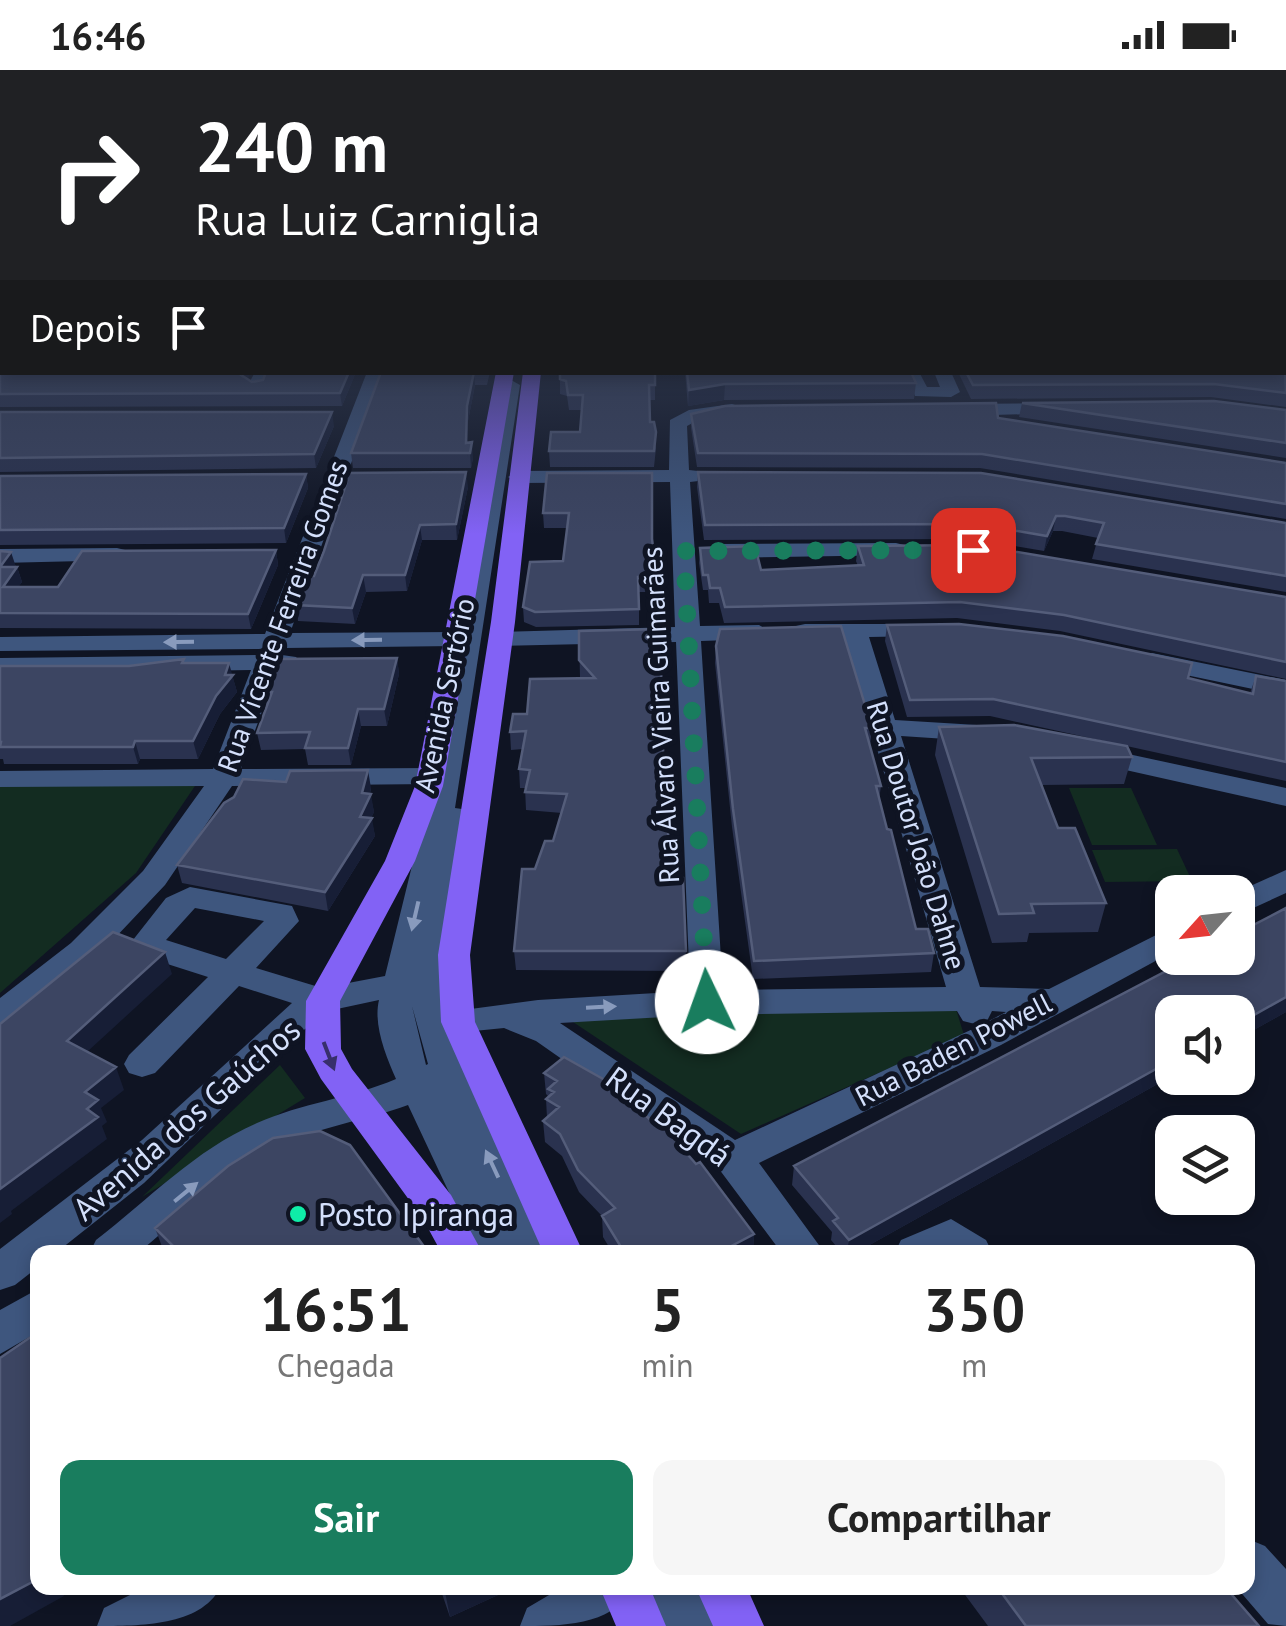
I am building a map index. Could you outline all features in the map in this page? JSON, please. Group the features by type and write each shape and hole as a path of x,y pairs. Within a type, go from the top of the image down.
{"main road":[{"name":"Avenida Sertório","path":"322,1001 400,861 431,776 456,650 474,477 500,389"},
{"name":"Avenida Sertório","path":"530,389 500,639 454,955 458,1022 560,1245"},
{"path":"322,1001 323,1049 358,1104 437,1207 458,1245"},
{"path":"627,1595 641,1626"},
{"path":"724,1595 739,1626"}],"street":[{"name":"Rua Vicente Ferreira Gomes","path":"0,1016 83,951 154,878 223,779 272,652 300,554 332,480 348,416 365,389"},
{"path":"411,989 510,389"},
{"path":"520,389 470,761 411,989 394,1010 404,1056 431,1074 528,1245"},
{"path":"920,389 922,392 951,392 949,389"},
{"path":"1050,409 1045,430 924,413 1050,409 1086,408"},
{"name":"Rua Álvaro Vieira Guimarães","path":"707,1002 676,424 708,412 760,410"},
{"path":"518,477 718,476"},
{"path":"684,551 915,550"},
{"path":"0,556 136,555"},
{"path":"500,639 957,629"},
{"name":"Rua Doutor João Dahne","path":"855,630 966,997 989,1036"},
{"path":"0,644 272,652 456,650"},
{"path":"0,666 272,652"},
{"path":"1118,654 1286,688"},
{"path":"885,727 1010,737"},
{"path":"1056,746 1286,797"},
{"path":"0,779 431,776"},
{"path":"1255,896 1286,880"},
{"name":"Rua Baden Powell","path":"733,1158 989,1036 1155,947"},
{"path":"142,1064 233,975 322,1001 369,988 411,989 444,1005 458,1022 454,1045 431,1074"},
{"path":"458,1022 504,1015 707,1002 966,997 1049,1001"},
{"name":"Avenida dos Gaúchos","path":"37,1245 96,1201 204,1107 271,1040 322,1001"},
{"name":"Rua Bagdá","path":"504,1015 548,1032 733,1158 799,1245"},
{"path":"431,1074 495,1245"},
{"name":"Avenida dos Gaúchos","path":"124,1242 238,1149 272,1132 358,1104 431,1074"},
{"path":"96,1201 124,1242"},
{"name":"Avenida dos Gaúchos","path":"0,1272 30,1250"},
{"path":"0,1335 30,1313"},
{"path":"1255,1570 1286,1606"},
{"path":"122,1626 182,1595"},
{"path":"545,1626 596,1595"},
{"path":"658,1595 672,1626"},
{"path":"690,1595 704,1626"}],"green space":[{"path":"197,783 136,873 0,993 0,785"},
{"path":"1069,788 1131,788 1157,845 1092,845"},
{"path":"1177,849 1189,875 1155,875 1155,881 1105,882 1092,850"},
{"path":"955,1006 964,1035 741,1134 567,1018"},
{"path":"280,1065 305,1098 142,1197"}],"building":[{"path":"0,389 342,389 340,393 0,394"},
{"path":"375,389 471,389 466,443 472,442 470,453 351,453"},
{"path":"567,389 649,389 650,422 654,422 656,432 654,451 549,451 551,432 580,432 583,395 568,395"},
{"path":"1251,389 1286,389 1286,393"},
{"path":"1214,401 1286,410 1286,443 1022,403"},
{"path":"996,403 998,418 1286,463 1286,504 982,454 698,453 691,414 725,406"},
{"path":"0,412 332,412 314,454 0,458"},
{"path":"466,472 456,524 420,525 405,575 363,575 352,608 296,605 306,576 314,576 324,551 347,481 341,481 344,473"},
{"path":"698,472 981,473 1286,523 1286,576 1096,544 1104,523 1065,516 1056,516 1047,536 975,524 705,525"},
{"path":"547,473 652,473 656,571 648,577 638,577 639,609 535,612 523,607 530,562 563,561 569,513 543,513"},
{"path":"306,474 284,528 0,530 0,476"},
{"path":"975,545 1286,597 1286,662 1064,615 960,602 725,607 720,588 710,588 708,575 703,575 700,548 755,546 761,570 864,565 858,546"},
{"path":"276,550 248,614 0,613 0,567 17,567 3,587 58,587 82,551"},
{"path":"0,551 11,552 0,567"},
{"path":"959,624 1063,636 1192,663 1188,678 1253,694 1256,676 1286,681 1286,762 993,699 910,700 887,625"},
{"path":"841,626 872,728 865,728 881,786 876,786 887,829 891,830 916,929 928,929 934,953 754,961 716,646 720,629"},
{"path":"660,629 664,788 672,878 683,878 686,951 514,951 522,869 535,869 545,841 553,841 567,794 525,792 530,770 519,769 526,731 510,732 513,714 527,714 530,679 595,678 579,660 579,631"},
{"path":"397,658 384,709 358,709 348,748 305,748 310,732 257,733 272,692 264,692 276,659"},
{"path":"184,659 182,663 229,663 225,675 233,675 216,696 193,741 135,741 133,747 0,747 0,666 129,666"},
{"path":"1014,725 1127,746 1132,757 1031,758 1058,828 1075,828 1106,903 1031,904 1034,913 999,914 939,727"},
{"path":"368,770 362,793 371,794 360,817 372,818 325,892 177,865 224,803 234,797 243,779 286,782 290,771"},
{"path":"1286,908 1286,997 1255,1014 1255,995 1155,995 1155,1069 849,1240 833,1221 838,1218 794,1166 1159,975 1255,975 1255,924"},
{"path":"113,932 165,952 67,1041 116,1067 85,1092 98,1100 87,1109 98,1117 0,1189 0,1024"},
{"path":"564,1057 612,1084 657,1126 661,1124 696,1164 700,1162 754,1234 733,1245 620,1245 602,1216 615,1208 578,1170 560,1134 543,1121 559,1107 546,1099 554,1092 548,1089 557,1081 544,1073"},
{"name":"Posto Ipiranga","path":"320,1131 350,1145 423,1245 172,1245 155,1228 228,1166 273,1138"},
{"path":"30,1337 30,1583 0,1599 0,1358"},
{"path":"1003,1595 1232,1595 1259,1626 1026,1626"}],"place":[{"name":"Posto Ipiranga","path":"298,1214"}],"route":[{"path":"707,1002 684,551 973,550"}]}
